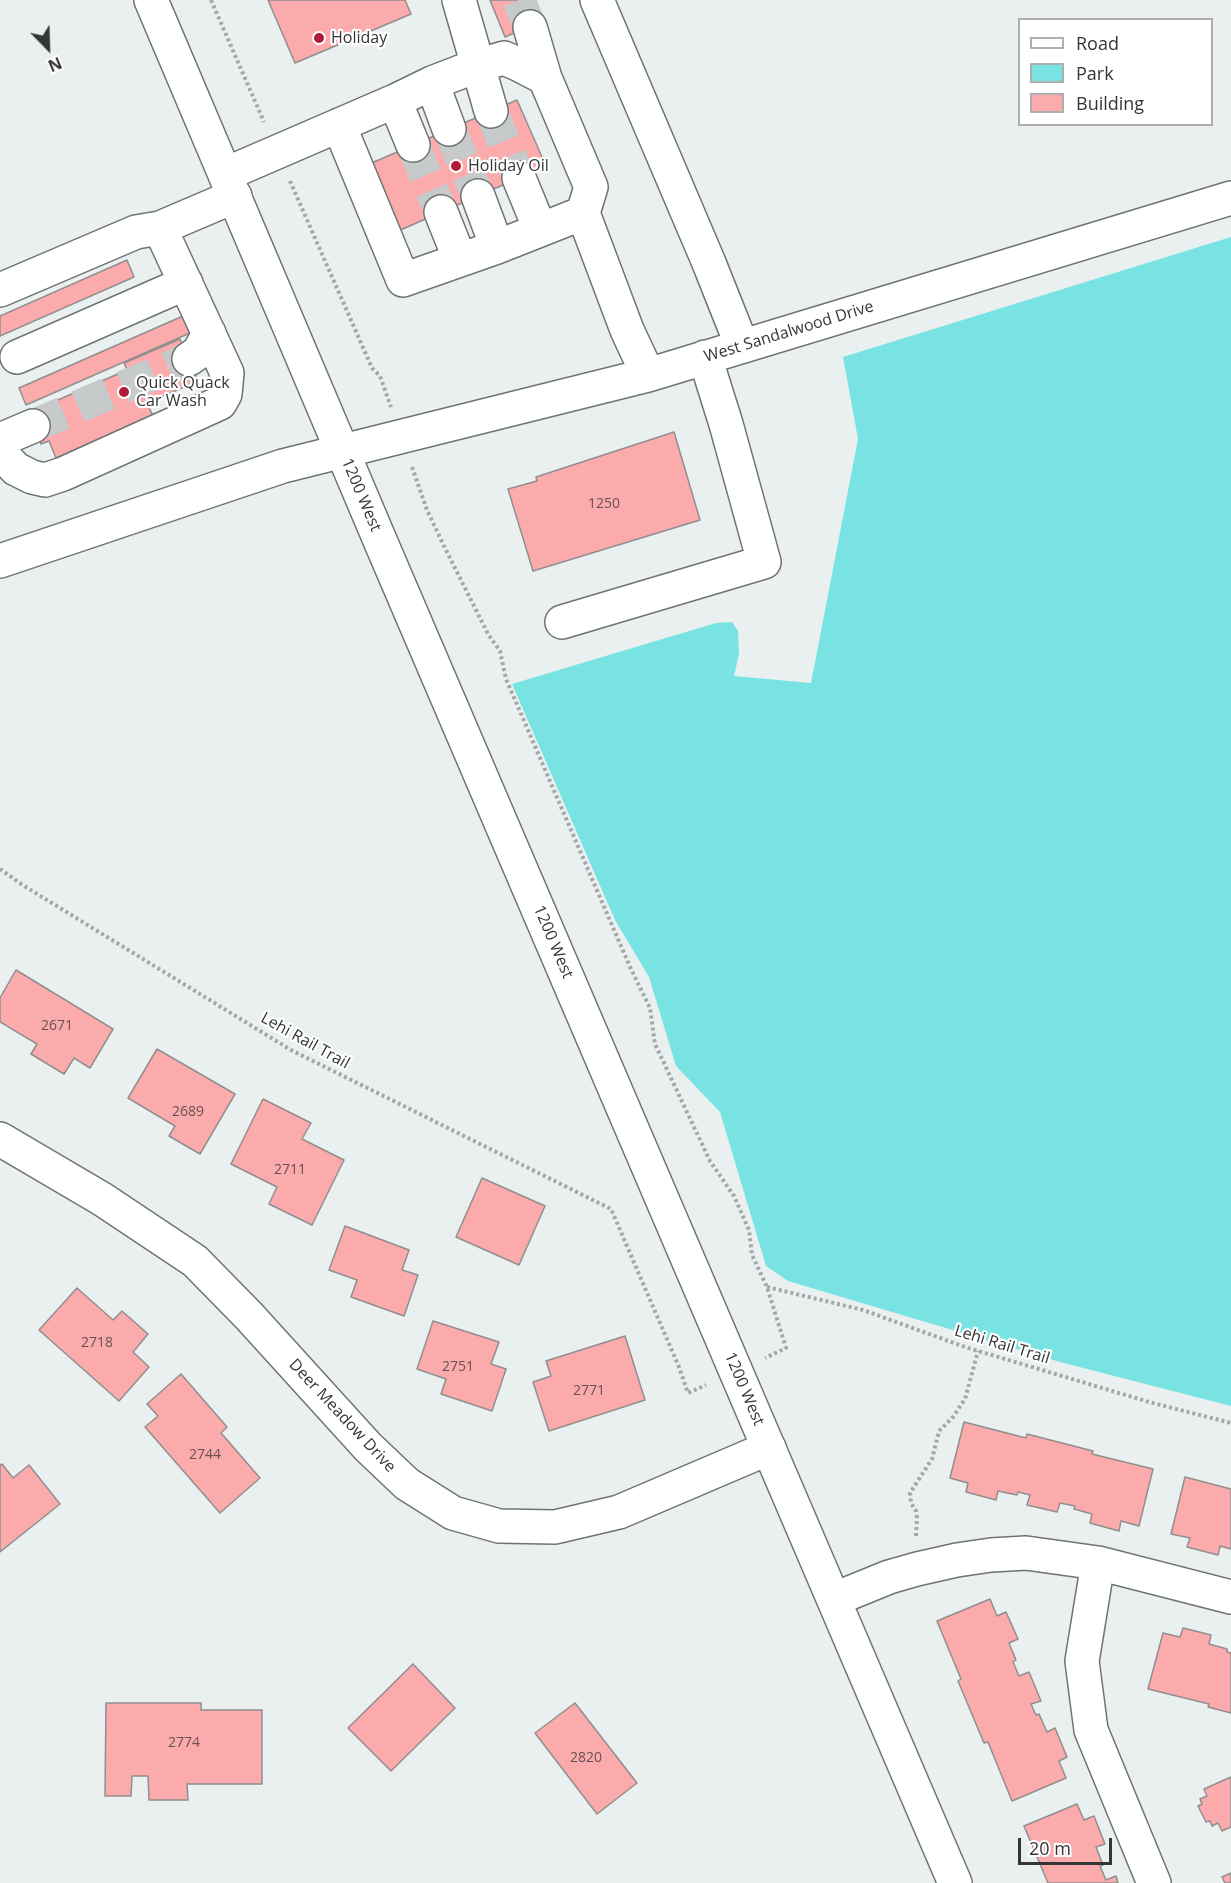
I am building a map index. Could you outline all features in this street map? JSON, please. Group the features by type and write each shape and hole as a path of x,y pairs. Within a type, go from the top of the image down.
{"street":[{"name":"1200 West","path":"151,0 955,1883"},
{"path":"459,0 491,111"},
{"path":"597,0 709,262 742,346"},
{"path":"531,27 545,78 591,187 583,213 627,330 648,375"},
{"path":"0,290 136,232 160,228 230,185 277,152 432,83 504,58 545,78"},
{"path":"432,83 450,129"},
{"path":"395,101 413,145"},
{"path":"339,125 403,280 497,247 583,213"},
{"path":"519,178 540,229"},
{"path":"478,196 497,247"},
{"name":"West Sandalwood Drive","path":"0,561 283,466 648,375 1231,198"},
{"path":"441,212 460,260"},
{"path":"0,453 16,469 32,477 45,480 220,403 225,394 226,373 160,228"},
{"path":"17,357 186,283"},
{"path":"189,359 200,352 209,333"},
{"path":"562,622 764,562 705,357"},
{"path":"0,440 33,426"},
{"name":"Deer Meadow Drive","path":"0,1139 102,1199 195,1261 249,1316 368,1447 407,1485 453,1513 499,1526 555,1527 619,1512 769,1448"},
{"path":"835,1599 889,1577 917,1569 991,1555 1026,1554 1098,1563 1231,1597"},
{"path":"1098,1563 1082,1661 1090,1730 1154,1883"}],"path":[{"path":"211,0 372,368 380,376"},
{"path":"427,510 488,634 500,651 506,679 630,967 650,1008 655,1044 711,1161 734,1196 749,1230 752,1255 767,1287 786,1348"},
{"name":"Lehi Rail Trail","path":"0,869 291,1050 611,1209 688,1393"},
{"name":"Lehi Rail Trail","path":"767,1287 863,1310 978,1351 1149,1402 1231,1423"},
{"path":"918,1545 915,1531 916,1511 911,1503 910,1493 932,1460 939,1431 953,1417 965,1399 978,1351"}],"green space":[{"path":"1231,237 1231,1406 1060,1362 788,1281 766,1266 720,1112 676,1066 649,977 615,920 512,684 716,623 732,622 738,631 739,654 734,676 811,683 858,439 843,357"}],"building":[{"name":"Holiday","path":"268,0 405,0 411,14 295,63"},
{"path":"490,0 535,0 544,20 505,37"},
{"name":"Holiday Oil","path":"517,100 546,166 396,232 367,165"},
{"path":"127,260 134,277 0,336 0,316"},
{"path":"183,316 190,333 26,405 19,388"},
{"name":"Quick Quack Car Wash","path":"180,339 198,381 147,403 153,416 56,458 49,441 41,444 28,413 127,370 124,363"},
{"path":"674,432 700,520 533,571 508,489 537,481 536,477"},
{"path":"16,970 113,1029 90,1068 74,1058 64,1074 31,1054 37,1044 0,1022 0,998"},
{"path":"157,1049 235,1094 200,1154 169,1136 175,1126 128,1098"},
{"path":"263,1099 311,1123 302,1139 344,1160 312,1225 269,1204 277,1187 231,1164"},
{"path":"482,1178 545,1206 519,1265 456,1237"},
{"path":"345,1226 409,1250 402,1270 418,1275 404,1316 351,1297 357,1280 329,1270"},
{"path":"77,1288 113,1320 122,1311 148,1334 133,1352 149,1367 119,1401 39,1330"},
{"path":"433,1321 499,1342 491,1364 506,1369 492,1411 441,1394 446,1379 417,1369"},
{"path":"625,1336 645,1400 549,1431 533,1382 551,1376 546,1361"},
{"path":"181,1374 227,1427 221,1433 260,1478 220,1513 145,1427 158,1416 147,1404"},
{"path":"964,1422 1026,1438 1027,1434 1093,1451 1092,1454 1153,1469 1139,1526 1121,1521 1119,1531 1090,1523 1092,1514 1074,1509 1075,1506 1060,1503 1057,1512 1027,1505 1030,1495 1018,1492 1017,1495 998,1491 996,1500 966,1492 968,1483 950,1478"},
{"path":"2,1464 13,1478 29,1465 60,1504 0,1552 0,1465"},
{"path":"1185,1477 1231,1489 1231,1549 1220,1546 1218,1555 1187,1547 1190,1538 1171,1534"},
{"path":"990,1599 997,1616 1006,1612 1018,1639 1009,1643 1016,1660 1013,1662 1019,1676 1029,1672 1041,1701 1031,1704 1036,1715 1039,1714 1047,1732 1055,1728 1067,1757 1059,1761 1066,1778 1012,1801 988,1742 984,1743 958,1681 961,1679 937,1621"},
{"path":"1183,1628 1211,1635 1209,1644 1227,1649 1227,1652 1231,1653 1231,1713 1208,1707 1209,1704 1148,1689 1163,1633 1180,1637"},
{"path":"413,1664 455,1708 391,1771 348,1728"},
{"path":"106,1703 201,1703 201,1710 262,1710 262,1784 187,1784 188,1800 149,1800 148,1776 132,1776 131,1796 105,1796"},
{"path":"575,1703 637,1783 597,1814 535,1733"},
{"path":"1231,1777 1231,1827 1222,1831 1218,1823 1212,1826 1210,1821 1206,1822 1198,1806 1202,1804 1200,1799 1207,1796 1204,1789"},
{"path":"1077,1804 1084,1820 1094,1816 1105,1844 1096,1847 1103,1865 1100,1866 1106,1880 1116,1876 1118,1883 1048,1883 1024,1826"},
{"path":"1231,1873 1231,1883 1225,1883 1222,1877"}],"tunnel":[{"path":"519,0 530,27"},
{"path":"491,111 519,178"},
{"path":"449,129 478,196"},
{"path":"413,145 441,212"},
{"path":"33,426 189,359"}],"place":[{"name":"Holiday","path":"319,38"},
{"name":"Holiday Oil","path":"456,166"},
{"name":"Quick Quack Car Wash","path":"124,392"}]}
